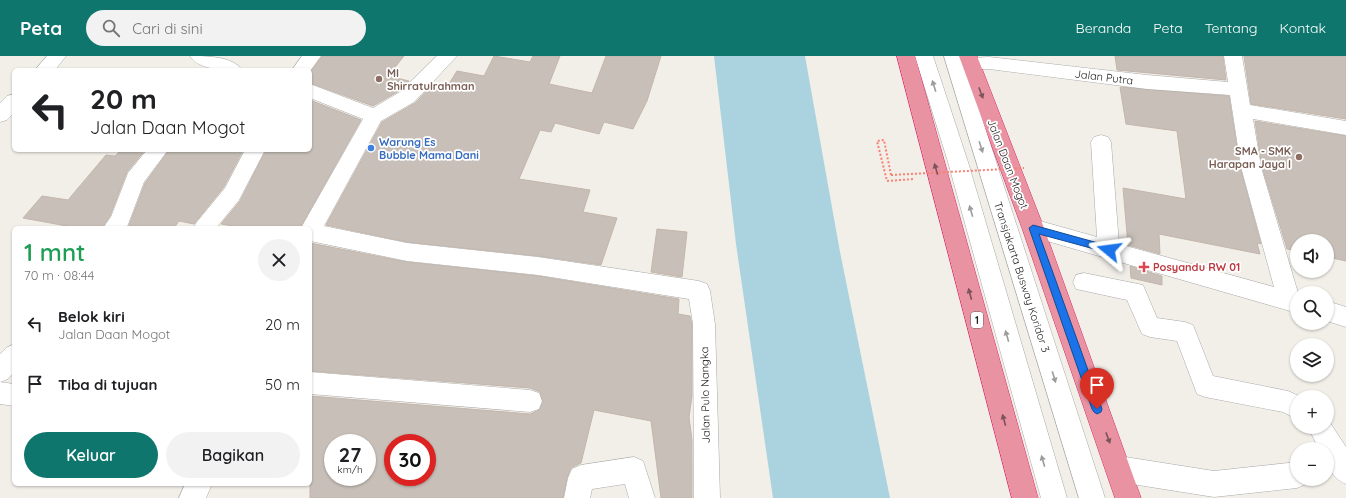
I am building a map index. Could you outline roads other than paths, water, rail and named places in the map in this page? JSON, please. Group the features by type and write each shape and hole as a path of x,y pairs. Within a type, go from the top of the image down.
{"highway":[{"name":"1","path":"906,56 1025,498"},
{"name":"Jalan Daan Mogot","path":"964,59 1033,228 1128,498"}],"street":[{"path":"46,68 57,56"},
{"path":"199,56 228,68"},
{"path":"303,68 312,56"},
{"path":"312,228 374,116 407,97 448,56"},
{"path":"924,56 958,162 1054,498"},
{"path":"1075,56 1078,74"},
{"path":"1233,56 1251,167 1290,292"},
{"name":"Jalan Putra","path":"964,59 1147,82 1238,90"},
{"name":"Transjakarta Busway Koridor 3","path":"964,59 1092,498"},
{"path":"312,92 374,116"},
{"path":"0,115 12,103"},
{"path":"1242,110 1346,128"},
{"path":"1101,142 1109,250"},
{"path":"116,226 120,221 135,179 156,152"},
{"path":"206,226 232,194 254,152"},
{"path":"1033,228 1290,301"},
{"name":"Jalan Pulo Nangka","path":"312,232 407,252 538,266 699,292 704,324 707,498"},
{"path":"1084,282 1135,292 1150,327 1185,332 1206,386 1290,403"},
{"path":"1334,313 1346,316"},
{"path":"0,371 12,357"},
{"path":"312,383 530,401"},
{"path":"0,394 12,395"},
{"path":"1324,434 1346,471"},
{"path":"1119,469 1216,491 1290,476"},
{"path":"577,498 581,478 634,470 642,498"},
{"path":"1334,475 1346,474"},
{"path":"192,498 198,486"}],"water":[{"path":"714,56 805,56 840,252 890,498 773,498 736,244"}],"place":[{"name":"MI Shirratulrahman","path":"379,79"},
{"name":"Warung Es Bubble Mama Dani","path":"371,148"},
{"name":"SMA - SMK Harapan Jaya I","path":"1299,157"},
{"name":"Posyandu RW 01","path":"1144,267"}]}
